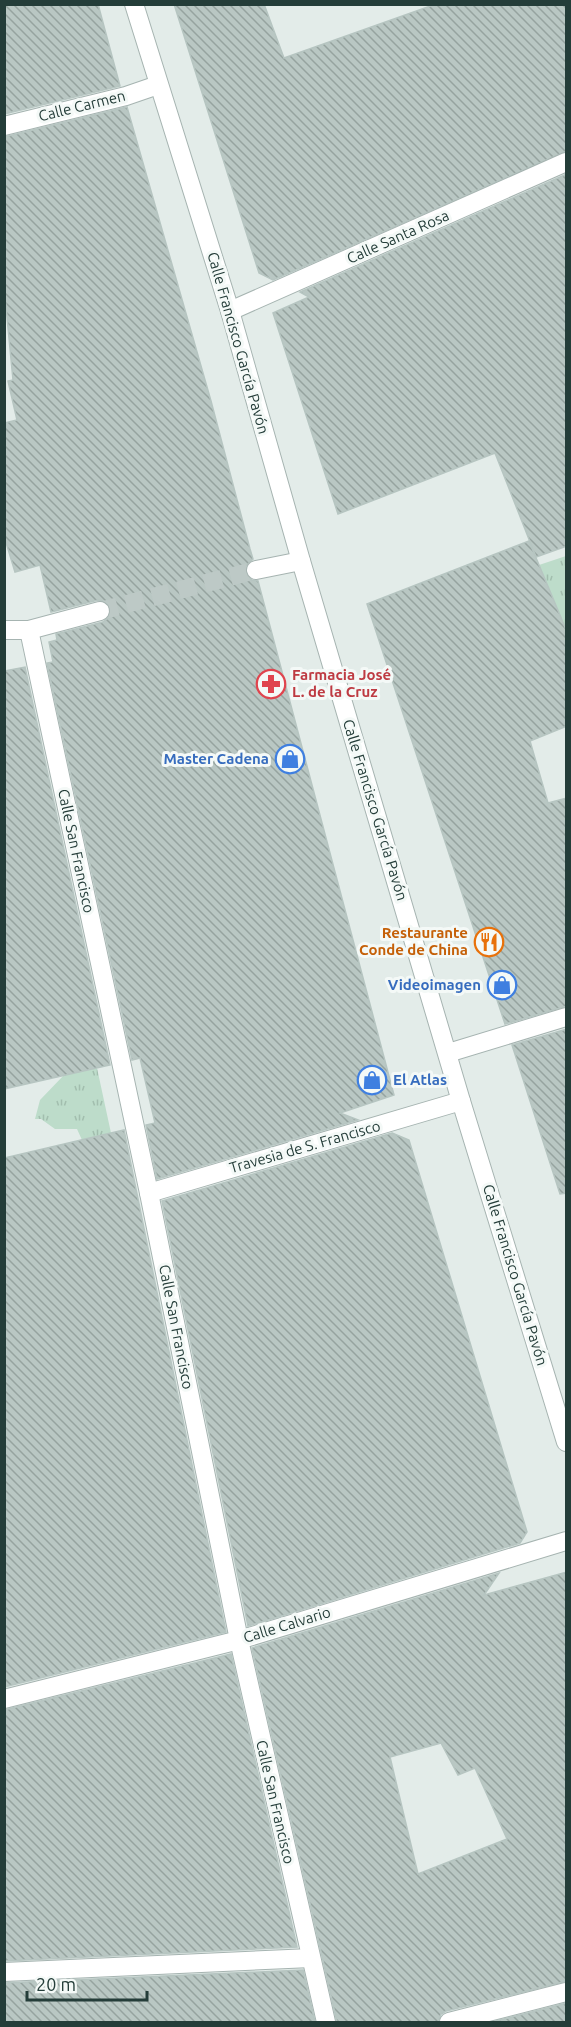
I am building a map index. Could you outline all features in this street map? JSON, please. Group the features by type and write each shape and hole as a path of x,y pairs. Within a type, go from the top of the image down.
{"street":[{"name":"Calle Francisco García Pavón","path":"134,4 230,311 301,561 461,1101 567,1442"},
{"name":"Calle Carmen","path":"4,126 126,96 158,85"},
{"name":"Calle Santa Rosa","path":"230,311 567,162"},
{"path":"256,570 301,561"},
{"path":"4,630 29,630 100,611"},
{"name":"Calle San Francisco","path":"29,630 149,1193 239,1640 326,2022"},
{"path":"448,1053 567,1017"},
{"name":"Travesia de S. Francisco","path":"149,1193 461,1101"},
{"name":"Calle Calvario","path":"4,1699 239,1640 567,1541"},
{"path":"4,1972 311,1958"},
{"path":"449,2022 567,1992"}],"green space":[{"path":"566,556 566,629 565,629 539,565"},
{"path":"97,1068 111,1133 82,1140 77,1129 55,1129 41,1119 35,1119 40,1100 64,1075"}],"building":[{"path":"5,4 98,4 120,86 4,114"},
{"path":"174,4 264,4 284,58 436,4 567,4 567,151 273,280 259,273"},
{"path":"127,107 211,401 253,559 246,566 245,573 252,580 258,581 394,1095 340,1113 358,1120 157,1179 146,1125 155,1123 140,1058 132,1060 47,663 53,662 49,642 57,640 56,634 103,622 108,618 111,609 107,603 98,600 51,612 40,565 15,572 4,536 4,423 17,420 8,381 13,380 4,286 4,137"},
{"path":"567,174 567,546 536,557 495,453 338,514 273,313 309,297 300,292"},
{"path":"529,541 567,632 567,726 530,741 548,803 567,798 567,1006 505,1024 367,604"},
{"path":"25,667 110,1065 4,1089 4,671"},
{"path":"567,1029 567,1193 560,1194 512,1045"},
{"path":"124,1130 226,1632 4,1687 4,1158"},
{"path":"392,1133 409,1140 527,1532 520,1543 248,1626 162,1201"},
{"path":"567,1572 567,1981 446,2011 441,2014 438,2022 337,2022 252,1648 499,1573 484,1595","holes":["441,1743 458,1775 475,1768 507,1839 418,1874 390,1757"]},
{"path":"231,1654 297,1947 4,1961 4,1710"},
{"path":"303,1970 315,2022 4,2022 4,1983"},
{"path":"567,2003 567,2022 492,2022"}],"tunnel":[{"path":"100,611 256,570"}],"place":[{"name":"Farmacia José L. de la Cruz","path":"271,684"},
{"name":"Master Cadena","path":"290,759"},
{"name":"Restaurante Conde de China","path":"489,942"},
{"name":"Videoimagen","path":"502,985"},
{"name":"El Atlas","path":"372,1080"}]}
